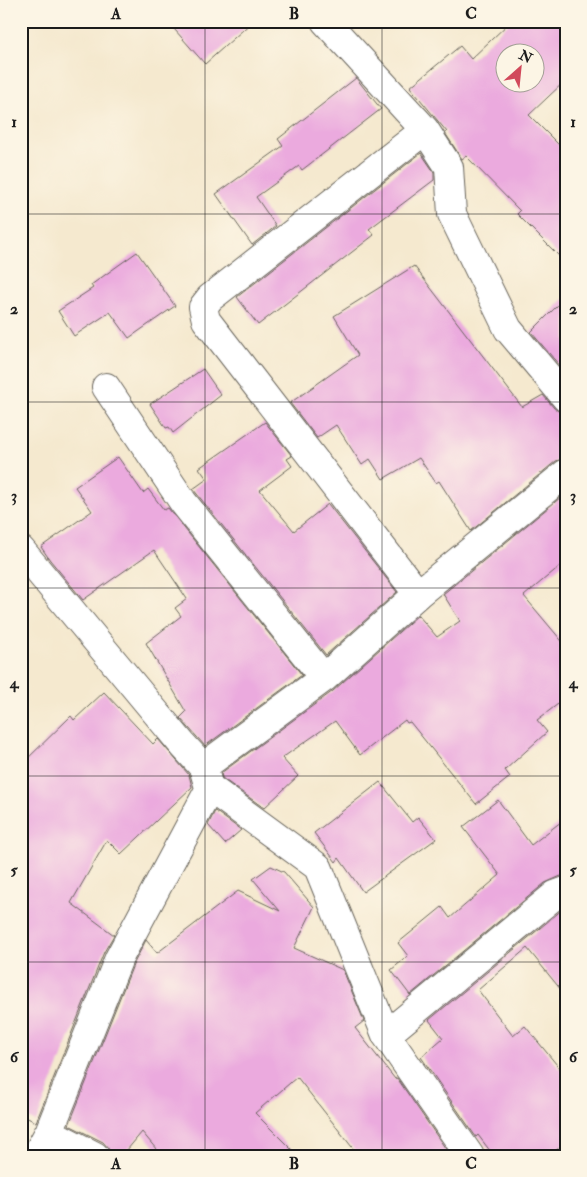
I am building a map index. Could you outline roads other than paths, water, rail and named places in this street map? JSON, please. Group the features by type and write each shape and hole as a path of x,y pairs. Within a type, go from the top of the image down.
{"street":[{"path":"325,21 425,130 449,167 452,214 508,329 566,398"},
{"path":"418,594 206,320 203,307 210,298 425,130"},
{"path":"106,387 184,502 324,678"},
{"path":"95,1156 42,1144 119,958 206,778 324,678 418,594 566,473"},
{"path":"21,550 182,744 206,778 318,868 386,1035 470,1156"},
{"path":"386,1035 555,895 566,891"}]}
